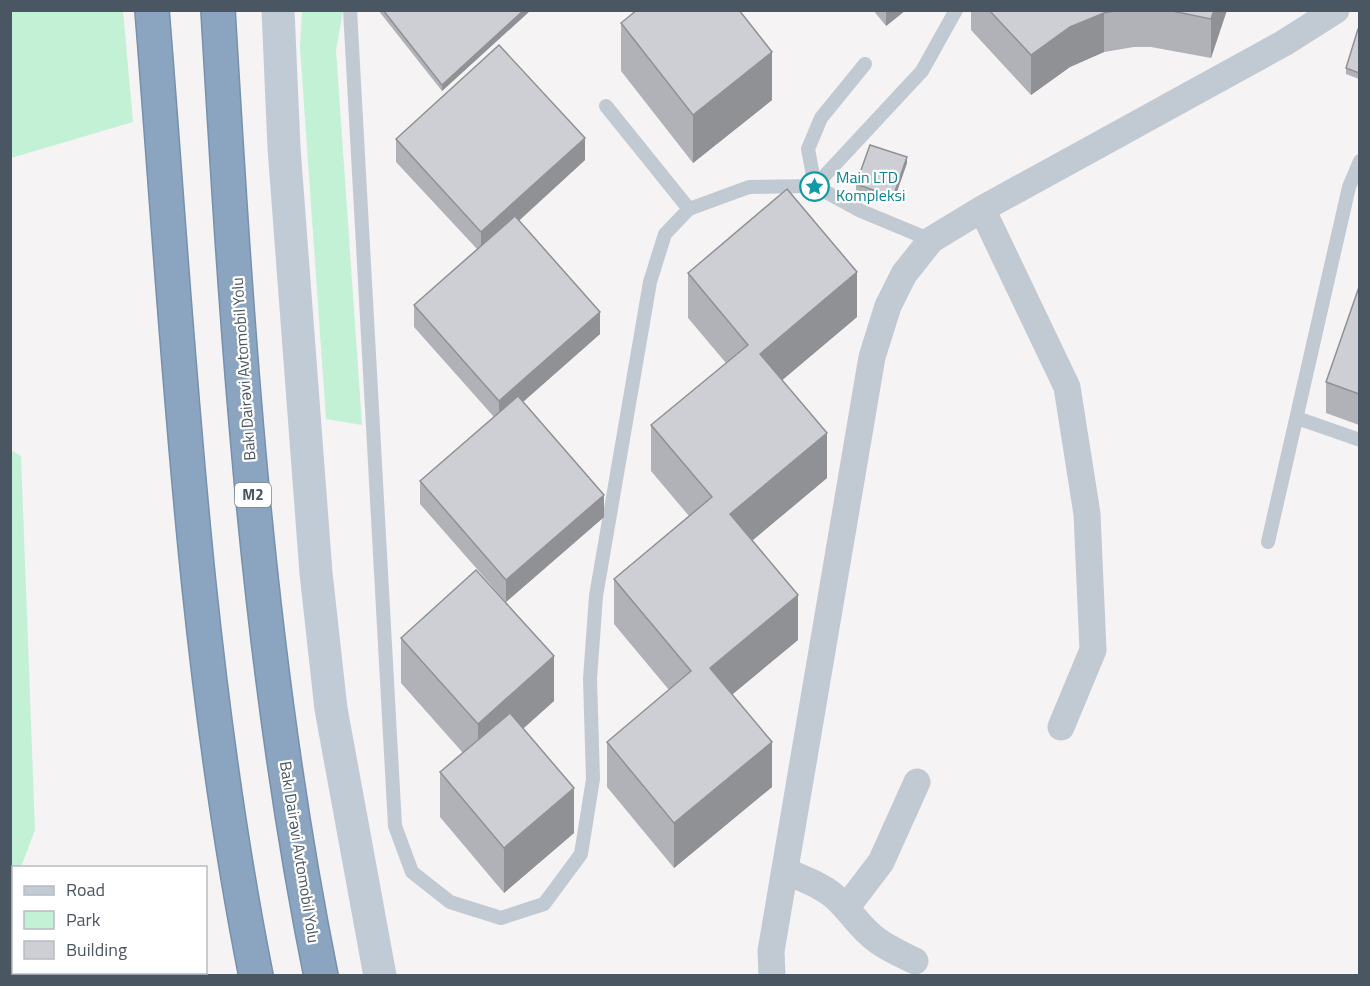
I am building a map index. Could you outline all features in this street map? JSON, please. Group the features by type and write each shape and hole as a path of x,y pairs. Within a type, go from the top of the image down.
{"highway":[{"path":"152,10 198,576 219,749 256,975"},
{"name":"Bakı Dairəvi Avtomobil Yolu","path":"218,10 247,440 281,738 321,975"}],"main road":[{"path":"278,10 284,148 316,573 331,709 380,975"}],"street":[{"path":"772,975 771,951 872,357 888,306 904,274 931,240 982,209 1263,54 1336,10"},
{"path":"982,209 1067,387 1087,514 1093,650 1061,727"},
{"path":"846,908 882,862 917,783"},
{"path":"785,871 833,895 860,927 879,942 915,961"}],"lane":[{"path":"350,10 395,826 412,872 450,902 501,918 544,903 581,854 593,779 590,679 596,596 650,282 665,234 689,209 749,187 815,186 861,211 931,240"},
{"path":"815,186 922,71 956,10"},
{"path":"815,186 808,149 821,118 865,64"},
{"path":"606,106 689,209"},
{"path":"1269,542 1349,187 1359,161"},
{"path":"1297,418 1359,440"}],"green space":[{"path":"11,10 123,11 133,122 11,158"},
{"path":"302,11 343,11 336,50 362,425 326,419 300,47"},
{"path":"11,450 21,456 35,830 21,866 12,866 11,887"}],"building":[{"path":"383,10 524,10 442,85"},
{"path":"637,10 739,10 772,52 693,115 621,23"},
{"path":"989,10 1119,10 1104,13 1070,27 1031,55"},
{"path":"1167,10 1214,10 1211,19"},
{"path":"1359,29 1359,73 1346,68"},
{"path":"499,45 585,138 481,232 396,139"},
{"path":"870,145 907,157 893,197 856,184"},
{"path":"787,189 857,272 760,354 827,433 730,514 798,595 710,668 772,742 674,823 607,742 691,671 614,579 712,497 651,425 748,345 688,273"},
{"path":"515,216 600,312 499,401 414,305"},
{"path":"1359,287 1359,394 1326,382"},
{"path":"518,396 604,495 506,580 420,481"},
{"path":"476,570 554,656 478,724 401,638"},
{"path":"510,713 574,788 504,848 440,772"}],"place":[{"name":"Main LTD Kompleksi","path":"815,186"}]}
